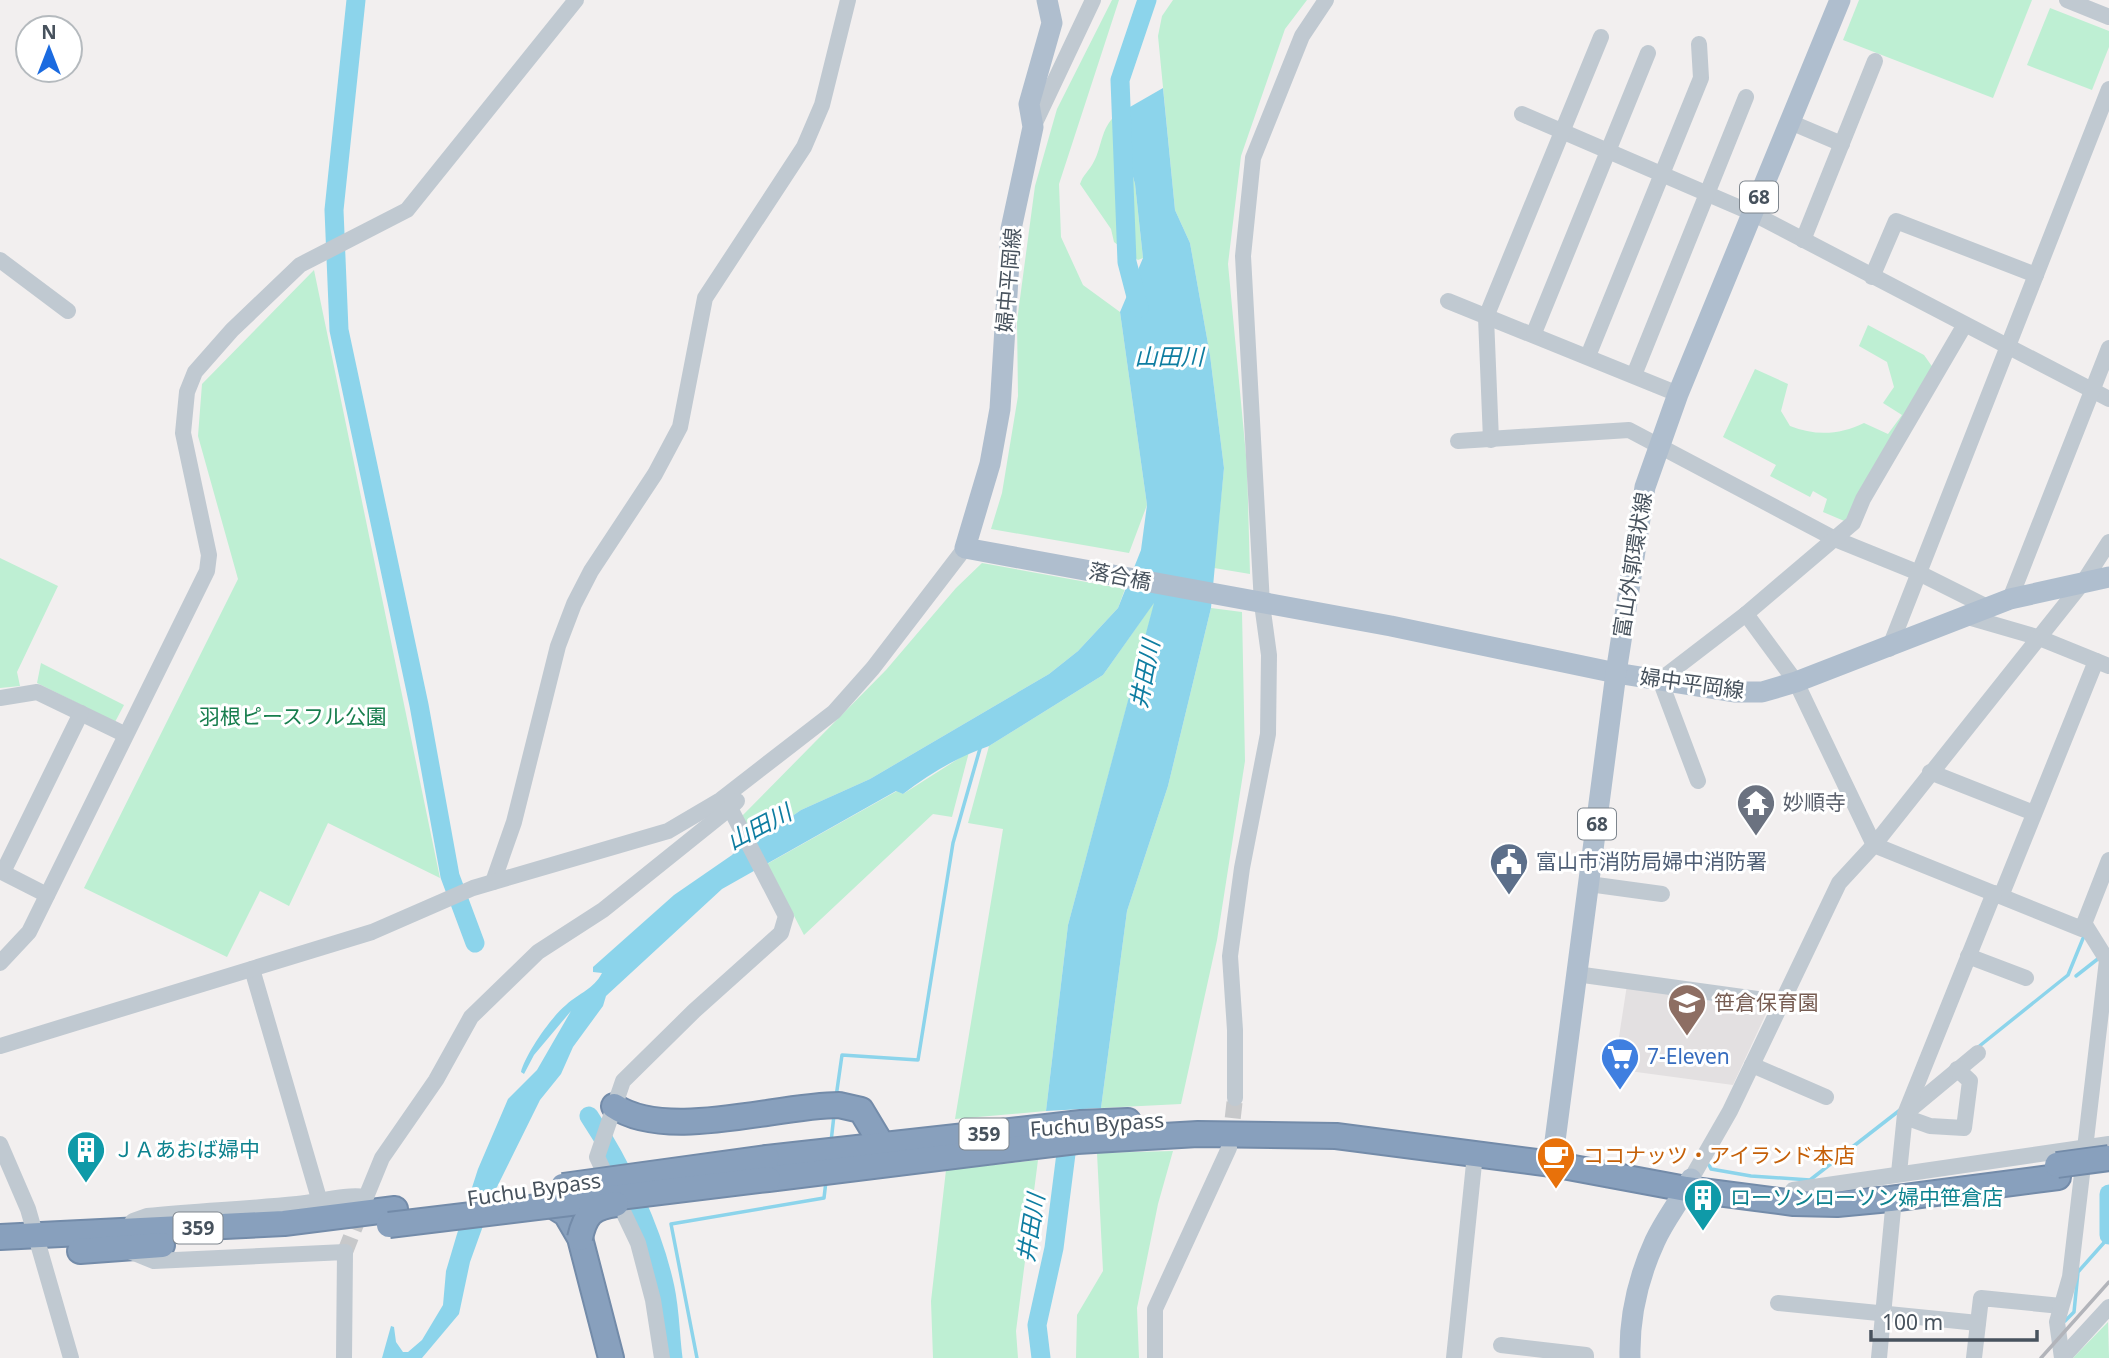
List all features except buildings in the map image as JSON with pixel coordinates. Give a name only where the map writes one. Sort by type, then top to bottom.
[{"type":"highway","points":[[767,1158],[844,1144],[853,1139],[861,1123],[854,1114],[839,1105]]},
{"type":"highway","points":[[612,1112],[690,1121],[839,1105],[861,1110],[882,1145]]},
{"type":"highway","name":"Fuchu Bypass","points":[[392,1217],[767,1158],[1081,1123],[1336,1136],[1475,1154],[1553,1158]]},
{"type":"highway","name":"Fuchu Bypass","points":[[0,1252],[38,1245],[126,1240],[284,1223],[550,1204],[1199,1127],[1337,1123],[1553,1158],[1689,1184],[1794,1196],[2057,1171],[2109,1171]]},
{"type":"highway","name":"Fuchu Bypass","points":[[2057,1171],[2109,1158]]},
{"type":"highway","points":[[580,1238],[587,1215],[596,1208],[656,1198],[688,1189]]},
{"type":"highway","points":[[550,1204],[566,1214],[580,1238],[611,1358]]},
{"type":"highway","name":"Fuchu Bypass","points":[[0,1237],[38,1245]]},
{"type":"main road","name":"婦中平岡線","points":[[971,549],[1000,409],[1011,229],[1033,127],[1029,104],[1052,23],[1047,0]]},
{"type":"main road","name":"富山外郭環状線","points":[[1553,1158],[1640,507],[1678,394],[1840,0]]},
{"type":"main road","name":"落合橋","points":[[971,549],[1262,604]]},
{"type":"main road","name":"婦中平岡線","points":[[1262,604],[1391,626],[1616,673],[1734,692],[1762,692],[1889,649],[2010,599],[2084,580],[2109,577]]},
{"type":"main road","points":[[1630,1358],[1629,1330],[1636,1291],[1656,1240],[1689,1184]]},
{"type":"street","points":[[0,963],[29,932],[124,734],[207,571],[209,555],[183,433],[187,392],[195,372],[232,330],[300,265],[407,210],[576,0]]},
{"type":"street","points":[[493,882],[514,821],[558,646],[574,604],[590,570],[655,474],[680,427],[705,298],[804,147],[822,105],[848,0]]},
{"type":"street","points":[[1033,127],[1093,0]]},
{"type":"street","points":[[1235,1098],[1235,1030],[1230,956],[1242,868],[1268,734],[1269,655],[1262,604],[1243,256],[1253,158],[1302,36],[1326,0]]},
{"type":"street","points":[[2067,0],[2109,17]]},
{"type":"street","points":[[1491,440],[1486,317],[1601,37]]},
{"type":"street","points":[[1588,356],[1701,78],[1699,44]]},
{"type":"street","points":[[1534,334],[1647,53]]},
{"type":"street","points":[[1803,240],[1875,61]]},
{"type":"street","points":[[1889,649],[2109,89]]},
{"type":"street","points":[[1634,376],[1746,97]]},
{"type":"street","points":[[1522,114],[1752,213],[1964,326],[2109,399]]},
{"type":"street","points":[[1790,122],[1842,144]]},
{"type":"street","points":[[1872,277],[1896,221],[2035,275]]},
{"type":"street","points":[[0,260],[68,311]]},
{"type":"street","points":[[1448,301],[1678,394]]},
{"type":"street","points":[[1698,781],[1660,680],[1746,614],[1853,523],[1863,499],[1964,326]]},
{"type":"street","points":[[2010,599],[2109,348]]},
{"type":"street","points":[[1458,441],[1629,430],[1658,448],[1835,539],[1919,573],[1989,608]]},
{"type":"street","points":[[1689,1184],[1730,1111],[1839,883],[1874,845],[2084,580],[2109,542]]},
{"type":"street","points":[[0,1046],[372,932],[473,888],[668,831],[719,801],[834,712],[971,549]]},
{"type":"street","points":[[1746,614],[1796,682],[1874,845],[2081,929],[2108,866]]},
{"type":"street","points":[[1899,1173],[1905,1115],[1968,956],[2102,663],[2037,637],[1968,617]]},
{"type":"street","points":[[0,698],[37,692],[124,734]]},
{"type":"street","points":[[47,895],[1,872],[81,713]]},
{"type":"street","points":[[344,1358],[345,1252],[154,1261],[126,1240],[133,1221],[146,1216],[320,1202],[355,1195],[366,1197],[382,1158],[436,1080],[471,1017],[538,952],[603,910],[731,810],[791,758],[797,743]]},
{"type":"street","points":[[1930,772],[2035,813]]},
{"type":"street","points":[[662,1358],[653,1300],[638,1243],[597,1157],[623,1081],[639,1063],[781,933],[786,916],[731,810]]},
{"type":"street","points":[[1589,884],[1662,894]]},
{"type":"street","points":[[2062,1357],[2057,1322],[2070,1277],[2107,960],[2084,923]]},
{"type":"street","points":[[1968,956],[2026,978]]},
{"type":"street","points":[[252,969],[320,1202]]},
{"type":"street","points":[[1576,974],[1780,1002]]},
{"type":"street","points":[[1905,1115],[1978,1053]]},
{"type":"street","points":[[1752,1065],[1826,1097]]},
{"type":"street","points":[[1905,1115],[1930,1126],[1964,1128],[1970,1081],[1957,1069]]},
{"type":"street","points":[[0,1144],[18,1183],[71,1358]]},
{"type":"street","points":[[1794,1196],[1899,1173],[2109,1144]]},
{"type":"street","points":[[1155,1358],[1155,1309],[1229,1148]]},
{"type":"street","points":[[1454,1358],[1475,1154]]},
{"type":"street","points":[[1794,1196],[1835,1214],[2081,1186]]},
{"type":"street","points":[[1879,1358],[1894,1209]]},
{"type":"street","points":[[1974,1358],[1982,1298],[2061,1306]]},
{"type":"street","points":[[1778,1303],[1978,1323]]},
{"type":"street","points":[[2062,1357],[2109,1307]]},
{"type":"street","points":[[1502,1345],[1586,1354],[1586,1358]]},
{"type":"shaded area","name":"笹倉保育園","points":[[1627,985],[1770,1005],[1733,1085],[1614,1069]]},
{"type":"green space","points":[[1112,0],[1119,0],[1059,184],[1061,237],[1083,285],[1120,312],[1147,505],[1129,553],[991,529],[1002,493],[1018,396],[1017,321],[1035,186],[1057,109]]},
{"type":"green space","points":[[1173,0],[1307,0],[1285,29],[1241,156],[1228,264],[1247,466],[1250,574],[1214,568],[1224,468],[1210,355],[1190,243],[1175,210],[1158,36],[1162,16]]},
{"type":"green space","points":[[1859,0],[2032,0],[1993,98],[1843,40]]},
{"type":"green space","points":[[2050,8],[2109,31],[2109,47],[2092,90],[2027,65]]},
{"type":"green space","points":[[1116,115],[1135,184],[1143,258],[1138,260],[1114,242],[1111,229],[1080,184],[1095,159],[1107,126]]},
{"type":"green space","name":"羽根ピースフル公園","points":[[314,270],[440,878],[328,823],[289,906],[260,891],[227,957],[84,888],[238,579],[198,436],[202,384]]},
{"type":"green space","points":[[1868,325],[1924,355],[1936,372],[1849,523],[1823,512],[1827,499],[1813,491],[1810,497],[1770,476],[1776,465],[1723,437],[1755,369],[1788,384],[1781,411],[1790,426],[1827,433],[1864,423],[1888,434],[1902,415],[1883,403],[1894,387],[1887,362],[1859,346]]},
{"type":"green space","points":[[0,558],[58,586],[17,672],[20,686],[0,688]]},
{"type":"green space","points":[[982,563],[1125,589],[1118,608],[1078,651],[1049,674],[870,779],[801,810],[778,826],[753,833],[742,816],[886,670],[956,588]]},
{"type":"green space","points":[[1155,601],[1068,925],[1046,1111],[955,1119],[1003,829],[968,823],[989,746],[1103,675]]},
{"type":"green space","points":[[1211,608],[1242,612],[1245,761],[1217,940],[1181,1104],[1101,1108],[1127,911],[1168,786]]},
{"type":"green space","points":[[41,663],[124,705],[115,722],[37,683]]},
{"type":"green space","points":[[969,752],[952,817],[933,814],[804,935],[767,864],[897,791],[903,794]]},
{"type":"green space","points":[[1173,1151],[1158,1204],[1137,1308],[1139,1358],[1076,1358],[1077,1315],[1103,1271],[1097,1153]]},
{"type":"green space","points":[[1038,1160],[1016,1331],[1018,1358],[933,1358],[931,1301],[946,1170]]},
{"type":"green space","points":[[2108,1322],[2109,1358],[2073,1358]]},
{"type":"water","name":"山田川","points":[[1163,88],[1175,210],[1190,243],[1210,355],[1224,468],[1211,608],[1168,786],[1127,911],[1101,1108],[1046,1111],[1068,925],[1154,603],[1103,675],[989,746],[944,767],[903,794],[896,791],[722,889],[606,996],[603,1006],[573,1047],[561,1074],[540,1100],[497,1187],[470,1262],[459,1314],[422,1358],[382,1358],[391,1326],[394,1327],[396,1342],[403,1352],[408,1352],[422,1340],[443,1305],[446,1271],[457,1234],[478,1169],[508,1099],[537,1070],[571,1011],[534,1055],[524,1074],[521,1072],[523,1065],[546,1027],[566,1005],[599,978],[602,973],[593,972],[593,967],[674,895],[732,855],[753,833],[778,826],[801,810],[870,779],[1049,674],[1078,651],[1118,608],[1141,550],[1147,505],[1120,312],[1143,258],[1135,184],[1116,115]]},
{"type":"waterway","points":[[356,0],[334,210],[339,330],[419,705],[450,876],[475,943]]},
{"type":"waterway","name":"井田川","points":[[1139,308],[1127,262],[1120,80],[1147,0]]},
{"type":"waterway","points":[[836,1097],[842,1055],[918,1060],[953,843],[981,745]]},
{"type":"waterway","points":[[1977,1048],[2068,975],[2084,936]]},
{"type":"waterway","points":[[2076,976],[2099,958]]},
{"type":"waterway","points":[[1709,1165],[1711,1169],[1751,1176],[1810,1180],[1900,1110]]},
{"type":"waterway","points":[[831,1142],[834,1115]]},
{"type":"waterway","name":"山田川","points":[[589,1116],[624,1176],[653,1244],[667,1297],[673,1358]]},
{"type":"waterway","name":"井田川","points":[[1041,1358],[1037,1325],[1054,1248],[1069,1130]]},
{"type":"waterway","points":[[697,1358],[671,1224],[824,1198],[826,1181]]},
{"type":"waterway","points":[[2109,1194],[2109,1235]]},
{"type":"waterway","points":[[2065,1321],[2074,1312],[2078,1272],[2109,1237]]},
{"type":"tunnel","points":[[1230,1142],[1235,1098]]},
{"type":"tunnel","points":[[345,1252],[362,1209]]},
{"type":"railway","points":[[2041,1358],[2109,1282]]},
{"type":"place","name":"妙順寺","points":[[1756,837]]},
{"type":"place","name":"富山市消防局婦中消防署","points":[[1509,896]]},
{"type":"place","name":"笹倉保育園","points":[[1687,1037]]},
{"type":"place","name":"7-Eleven","points":[[1620,1091]]},
{"type":"place","name":"ＪＡあおば婦中","points":[[86,1184]]},
{"type":"place","name":"ココナッツ・アイランド本店","points":[[1556,1190]]},
{"type":"place","name":"ローソンローソン婦中笹倉店","points":[[1703,1232]]}]
